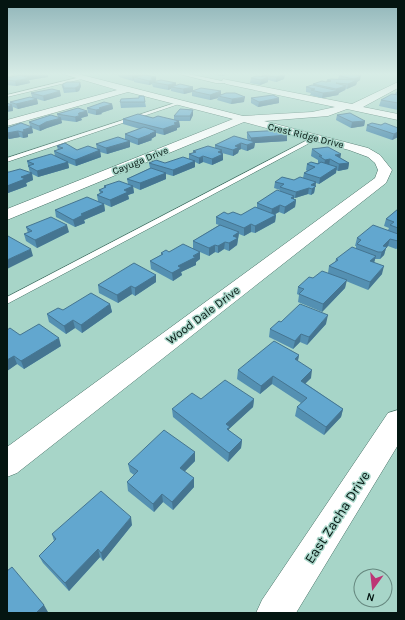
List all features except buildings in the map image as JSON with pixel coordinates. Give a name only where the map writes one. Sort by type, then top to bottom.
[{"type":"street","points":[[7,123],[80,103]]},
{"type":"street","points":[[180,103],[242,119]]},
{"type":"street","points":[[329,103],[398,117]]},
{"type":"street","name":"Cayuga Drive","points":[[7,214],[242,119],[276,122],[328,113],[358,103]]},
{"type":"street","name":"Crest Ridge Drive","points":[[276,122],[317,138],[353,147],[373,154],[380,160]]},
{"type":"street","name":"Wood Dale Drive","points":[[7,464],[381,180],[385,170],[380,160]]},
{"type":"street","name":"East Zacha Drive","points":[[275,613],[398,421]]},
{"type":"lane","points":[[7,160],[180,103]]},
{"type":"lane","points":[[7,301],[317,138]]}]
